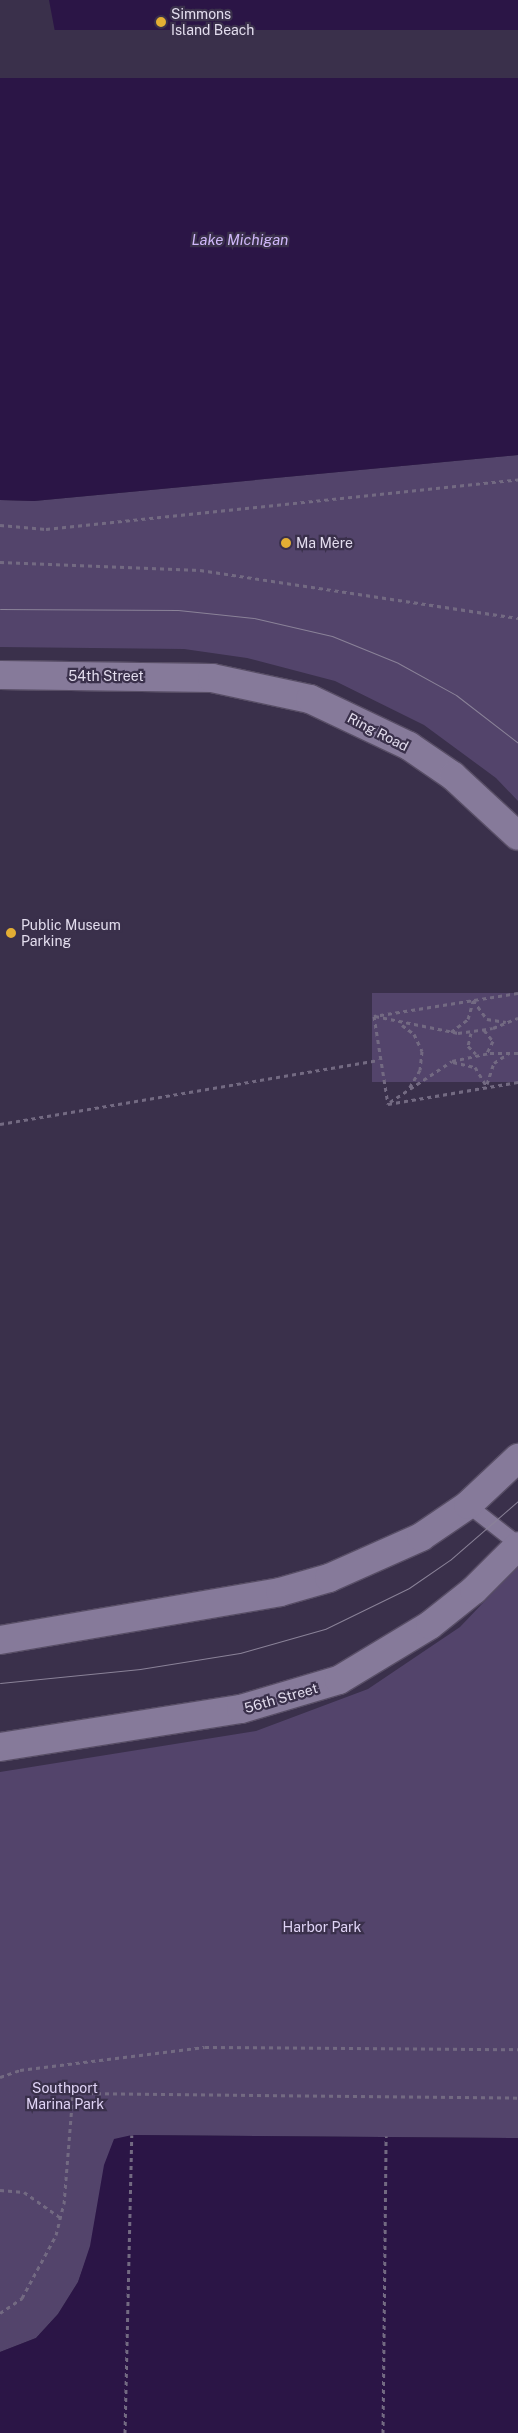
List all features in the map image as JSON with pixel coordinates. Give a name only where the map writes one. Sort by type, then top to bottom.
[{"type":"street","name":"54th Street","points":[[0,675],[212,678]]},
{"type":"street","name":"Ring Road","points":[[212,678],[310,699],[392,738],[453,776],[518,836]]},
{"type":"street","points":[[0,1640],[280,1592],[329,1578],[421,1537],[468,1505],[518,1458]]},
{"type":"street","name":"56th Street","points":[[0,1747],[241,1709],[339,1680],[430,1625],[474,1590],[518,1545]]},
{"type":"lane","points":[[468,1505],[518,1545]]},
{"type":"path","points":[[0,525],[46,528],[518,479]]},
{"type":"path","points":[[0,562],[200,570],[518,618]]},
{"type":"path","points":[[374,1016],[518,993]]},
{"type":"path","points":[[473,1000],[487,1019],[510,1022]]},
{"type":"path","points":[[450,1033],[468,1019],[473,1000]]},
{"type":"path","points":[[374,1016],[450,1033],[484,1030],[518,1018]]},
{"type":"path","points":[[374,1016],[379,1060],[388,1104]]},
{"type":"path","points":[[397,1022],[414,1034],[422,1051],[420,1070],[408,1090]]},
{"type":"path","points":[[484,1030],[493,1041],[487,1054]]},
{"type":"path","points":[[472,1032],[468,1046],[478,1055]]},
{"type":"path","points":[[487,1087],[494,1063],[513,1052]]},
{"type":"path","points":[[388,1104],[451,1062],[478,1055],[518,1052]]},
{"type":"path","points":[[0,1124],[379,1060]]},
{"type":"path","points":[[451,1062],[475,1067],[487,1087]]},
{"type":"path","points":[[388,1104],[518,1082]]},
{"type":"path","points":[[0,2077],[20,2070],[205,2047],[518,2049]]},
{"type":"path","points":[[0,2313],[22,2298],[41,2268],[61,2218],[73,2093],[518,2098]]},
{"type":"path","points":[[125,2433],[132,2135]]},
{"type":"path","points":[[383,2433],[386,2136]]},
{"type":"path","points":[[0,2190],[24,2192],[61,2218]]},
{"type":"green space","points":[[518,455],[518,801],[496,778],[424,725],[335,681],[247,658],[184,649],[0,647],[0,500],[34,501]]},
{"type":"green space","points":[[372,993],[518,993],[518,1082],[372,1082]]},
{"type":"green space","name":"Harbor Park","points":[[518,1566],[518,2138],[132,2135],[78,2282],[58,2314],[36,2338],[0,2352],[0,1772],[256,1731],[368,1689],[460,1627]]},
{"type":"water","name":"Lake Michigan","points":[[49,0],[518,0],[518,455],[34,501],[0,500],[0,69],[61,64]]},
{"type":"water","points":[[132,2135],[518,2138],[518,2433],[0,2433],[0,2352],[36,2338],[58,2314],[78,2282],[90,2246],[104,2165],[114,2139]]},
{"type":"pier","points":[[0,30],[518,30],[518,78],[0,78]]},
{"type":"tram line","points":[[0,609],[178,610],[254,618],[332,636],[398,663],[456,695],[518,743]]},
{"type":"tram line","points":[[0,1683],[140,1669],[240,1653],[325,1629],[409,1588],[451,1559],[518,1501]]},
{"type":"place","name":"Simmons Island Beach","points":[[161,22]]},
{"type":"place","name":"Ma Mère","points":[[286,543]]},
{"type":"place","name":"Public Museum Parking","points":[[11,933]]},
{"type":"park label","name":"Southport Marina Park","points":[[65,2096]]}]
